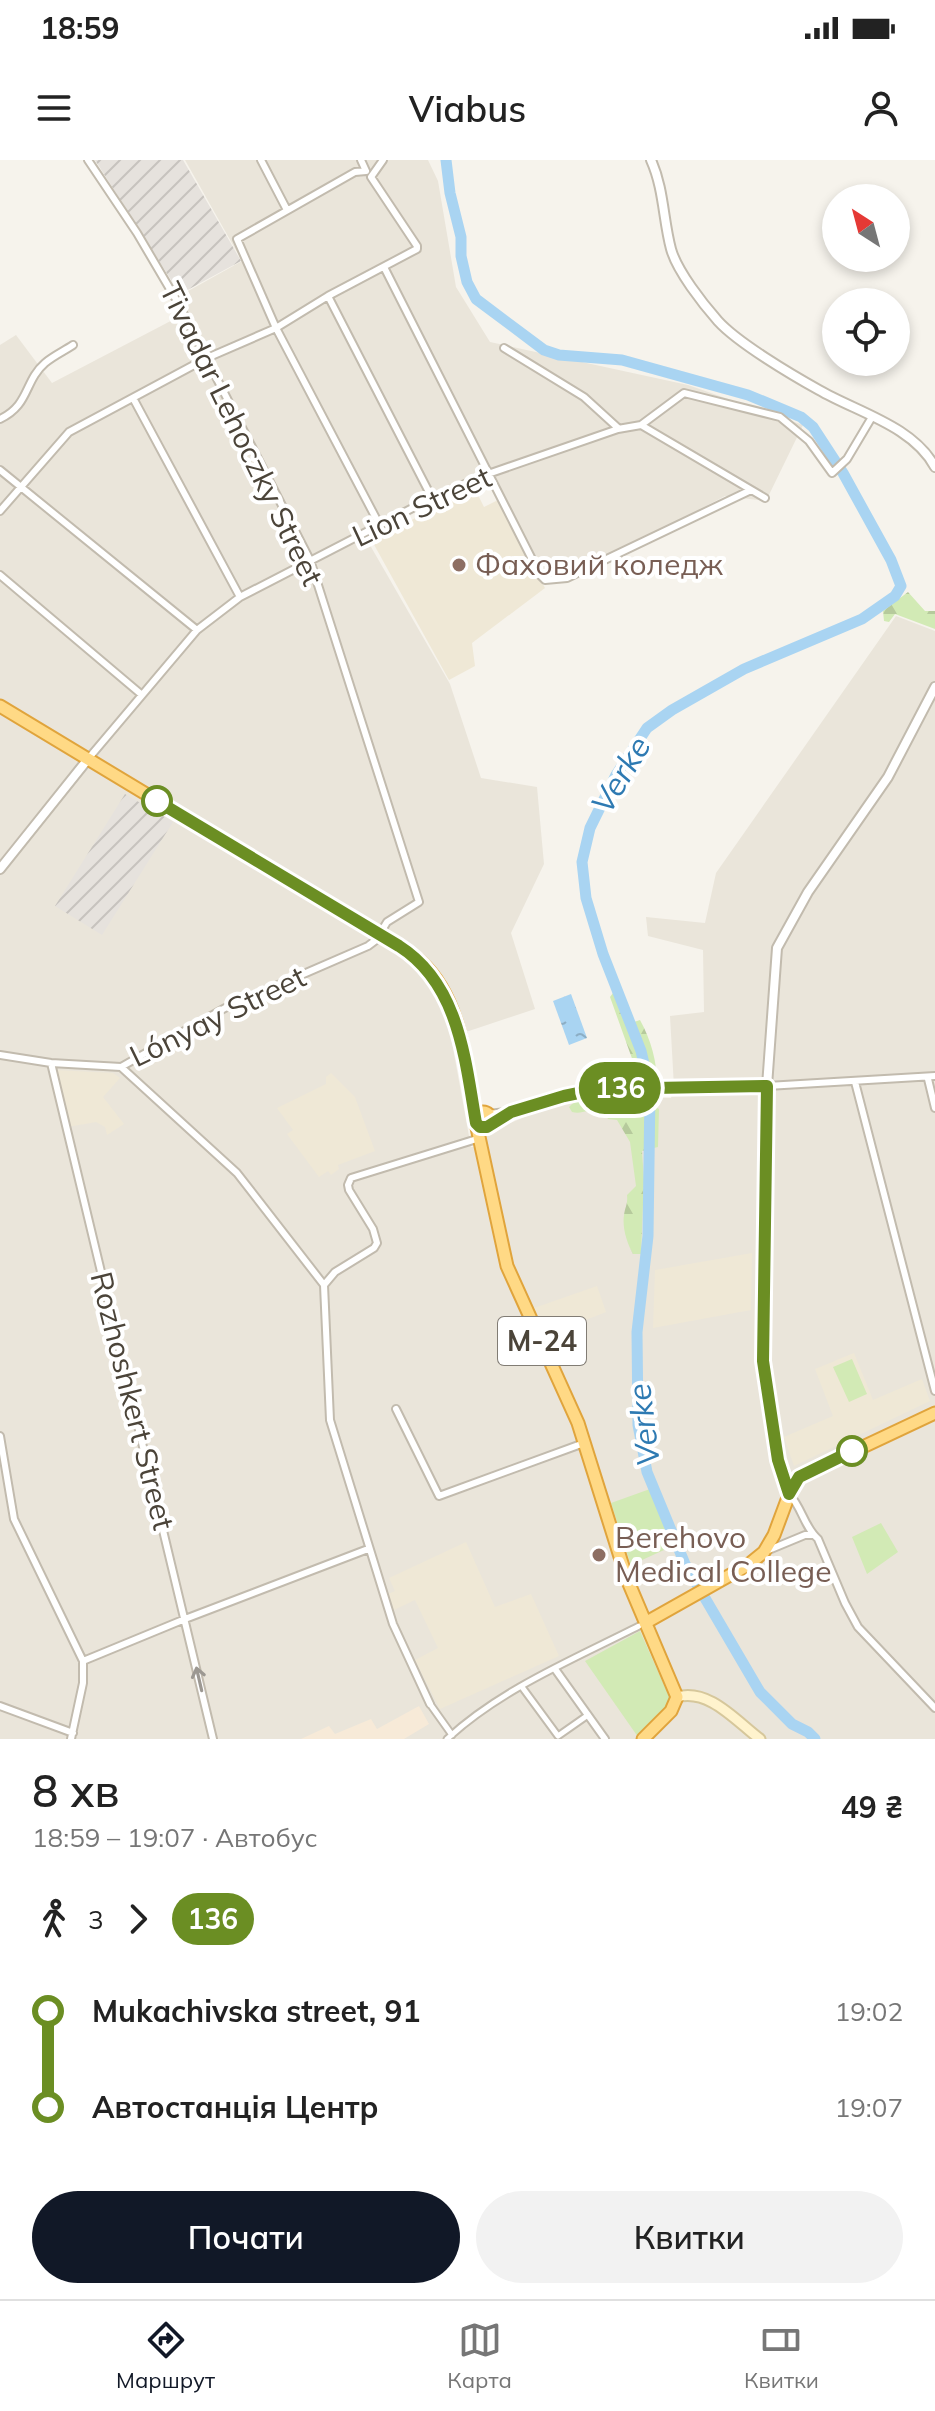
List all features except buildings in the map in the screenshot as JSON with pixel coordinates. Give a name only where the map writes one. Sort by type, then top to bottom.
[{"type":"highway","points":[[0,706],[423,964],[440,986],[454,1019],[472,1101],[483,1127]]},
{"type":"highway","name":"М-24","points":[[483,1127],[507,1266],[549,1356],[584,1443],[642,1624],[677,1697]]},
{"type":"highway","points":[[642,1624],[748,1565],[764,1552],[799,1477],[935,1413]]},
{"type":"highway","points":[[643,1739],[671,1711],[677,1697]]},
{"type":"main road","points":[[677,1697],[687,1694],[714,1703],[760,1739]]},
{"type":"street","name":"Tivadar Lehoczky Street","points":[[88,160],[137,233],[207,358],[310,560],[419,902],[387,922],[380,935]]},
{"type":"street","points":[[261,160],[287,210]]},
{"type":"street","points":[[0,511],[69,432],[207,358],[276,328],[328,296],[417,249],[361,160]]},
{"type":"street","points":[[369,174],[383,160]]},
{"type":"street","points":[[651,160],[659,178],[672,252],[698,296],[720,323],[819,390],[902,432],[930,457],[935,467]]},
{"type":"street","points":[[369,174],[355,172],[237,239],[276,328],[379,524]]},
{"type":"street","points":[[384,267],[540,575],[550,582],[567,578],[751,490]]},
{"type":"street","points":[[328,296],[432,498]]},
{"type":"street","points":[[0,419],[20,406],[43,364],[73,345]]},
{"type":"street","points":[[504,348],[584,397],[618,429]]},
{"type":"street","name":"Lion Street","points":[[88,759],[197,630],[240,597],[432,498],[488,474],[618,429],[641,425],[684,393],[780,417],[809,441],[832,473],[847,459],[872,417]]},
{"type":"street","points":[[133,398],[240,597]]},
{"type":"street","points":[[641,425],[765,498]]},
{"type":"street","points":[[0,470],[197,630]]},
{"type":"street","points":[[0,575],[142,695]]},
{"type":"street","points":[[935,687],[888,777],[808,892],[777,948],[767,1086],[763,1361],[778,1460],[789,1494],[818,1539],[858,1627],[935,1708]]},
{"type":"street","points":[[0,869],[88,759]]},
{"type":"street","name":"Lónyay Street","points":[[0,1055],[51,1063],[121,1067],[225,1008],[368,946],[380,935]]},
{"type":"street","name":"Rozhoshkert Street","points":[[51,1063],[213,1739]]},
{"type":"street","points":[[121,1067],[237,1173],[324,1285],[330,1420],[393,1624],[449,1737],[471,1718],[522,1687],[642,1624]]},
{"type":"street","points":[[324,1285],[335,1272],[374,1248],[377,1243],[373,1229],[349,1190],[351,1178],[483,1127],[511,1112],[564,1096],[598,1089],[767,1086],[931,1078],[935,1108]]},
{"type":"street","points":[[855,1082],[935,1391]]},
{"type":"street","points":[[396,1409],[439,1496],[584,1443]]},
{"type":"street","points":[[0,1436],[14,1519],[83,1661],[83,1683],[72,1736],[0,1706]]},
{"type":"street","points":[[0,1488],[9,1488]]},
{"type":"street","points":[[764,1552],[805,1535],[813,1535]]},
{"type":"street","points":[[83,1661],[368,1549]]},
{"type":"street","points":[[555,1669],[605,1739]]},
{"type":"street","points":[[522,1687],[558,1736],[588,1715]]},
{"type":"shaded area","points":[[95,160],[183,160],[241,261],[180,294]]},
{"type":"shaded area","points":[[185,160],[428,160],[438,181],[456,287],[490,342],[688,385],[803,425],[766,501],[725,496],[574,575],[540,575],[488,475],[363,533],[450,684],[481,778],[537,787],[544,864],[511,933],[535,1009],[451,1037],[471,1147],[476,1147],[501,1127],[555,1104],[581,1098],[671,1098],[674,1087],[670,1016],[704,1012],[703,950],[648,936],[646,917],[705,923],[716,873],[896,616],[935,631],[935,1739],[0,1739],[0,345],[16,335],[52,383],[184,314],[181,295],[242,261]]},
{"type":"shaded area","name":"Фаховий коледж","points":[[474,487],[484,507],[498,500],[545,588],[472,643],[475,666],[449,680],[372,541]]},
{"type":"shaded area","points":[[125,794],[173,822],[102,935],[55,906]]},
{"type":"shaded area","points":[[55,1070],[113,1073],[120,1078],[103,1097],[124,1124],[107,1135],[105,1127],[96,1122],[68,1127]]},
{"type":"shaded area","points":[[331,1073],[355,1097],[375,1151],[338,1165],[339,1169],[331,1175],[328,1171],[319,1177],[287,1134],[293,1130],[277,1108],[326,1084],[326,1077]]},
{"type":"shaded area","points":[[752,1253],[751,1310],[653,1328],[655,1270]]},
{"type":"shaded area","points":[[597,1286],[606,1312],[548,1335],[534,1308]]},
{"type":"shaded area","points":[[854,1353],[873,1400],[922,1379],[930,1401],[794,1466],[784,1437],[833,1416],[815,1369]]},
{"type":"shaded area","points":[[466,1542],[495,1607],[531,1594],[559,1656],[440,1709],[415,1660],[438,1648],[415,1600],[394,1610],[388,1594],[395,1591],[389,1578]]},
{"type":"shaded area","points":[[419,1706],[429,1724],[404,1739],[301,1739],[329,1726],[335,1734],[371,1719],[377,1729]]},
{"type":"green space","points":[[908,592],[925,611],[935,611],[935,629],[895,614],[889,622],[884,621],[883,611]]},
{"type":"green space","points":[[613,993],[628,1024],[640,1020],[644,1028],[655,1059],[657,1084],[646,1084],[639,1078],[610,997]]},
{"type":"green space","points":[[597,1096],[622,1108],[634,1106],[636,1097],[645,1096],[649,1104],[659,1109],[658,1147],[642,1151],[641,1254],[633,1254],[624,1225],[627,1195],[636,1186],[630,1142],[617,1120],[608,1119],[602,1110],[576,1113],[569,1107],[579,1097]]},
{"type":"green space","points":[[852,1359],[867,1394],[849,1402],[833,1367]]},
{"type":"green space","points":[[650,1489],[675,1545],[631,1565],[611,1503]]},
{"type":"green space","points":[[881,1523],[898,1552],[867,1574],[852,1537]]},
{"type":"green space","points":[[640,1631],[671,1701],[667,1711],[638,1737],[585,1661]]},
{"type":"water","points":[[571,994],[587,1038],[569,1045],[553,1001]]},
{"type":"waterway","name":"Verke","points":[[446,160],[461,237],[461,256],[467,282],[476,299],[544,350],[559,355],[622,360],[748,395],[801,417],[813,427],[843,473],[891,560],[901,586],[895,596],[862,619],[744,669],[647,728],[616,775],[590,828],[582,862],[586,898],[603,954],[641,1051],[650,1089],[648,1236],[637,1332],[638,1425],[647,1472],[685,1564],[760,1692],[792,1724],[815,1739]]},
{"type":"bus line","name":"136","points":[[157,801],[399,946],[423,964],[440,986],[454,1019],[476,1123],[480,1127],[487,1127],[511,1112],[598,1089],[767,1086],[763,1361],[778,1460],[789,1494],[799,1477],[852,1451]]},
{"type":"place","name":"Фаховий коледж","points":[[459,565]]},
{"type":"place","name":"Berehovo Medical College","points":[[599,1555]]}]
